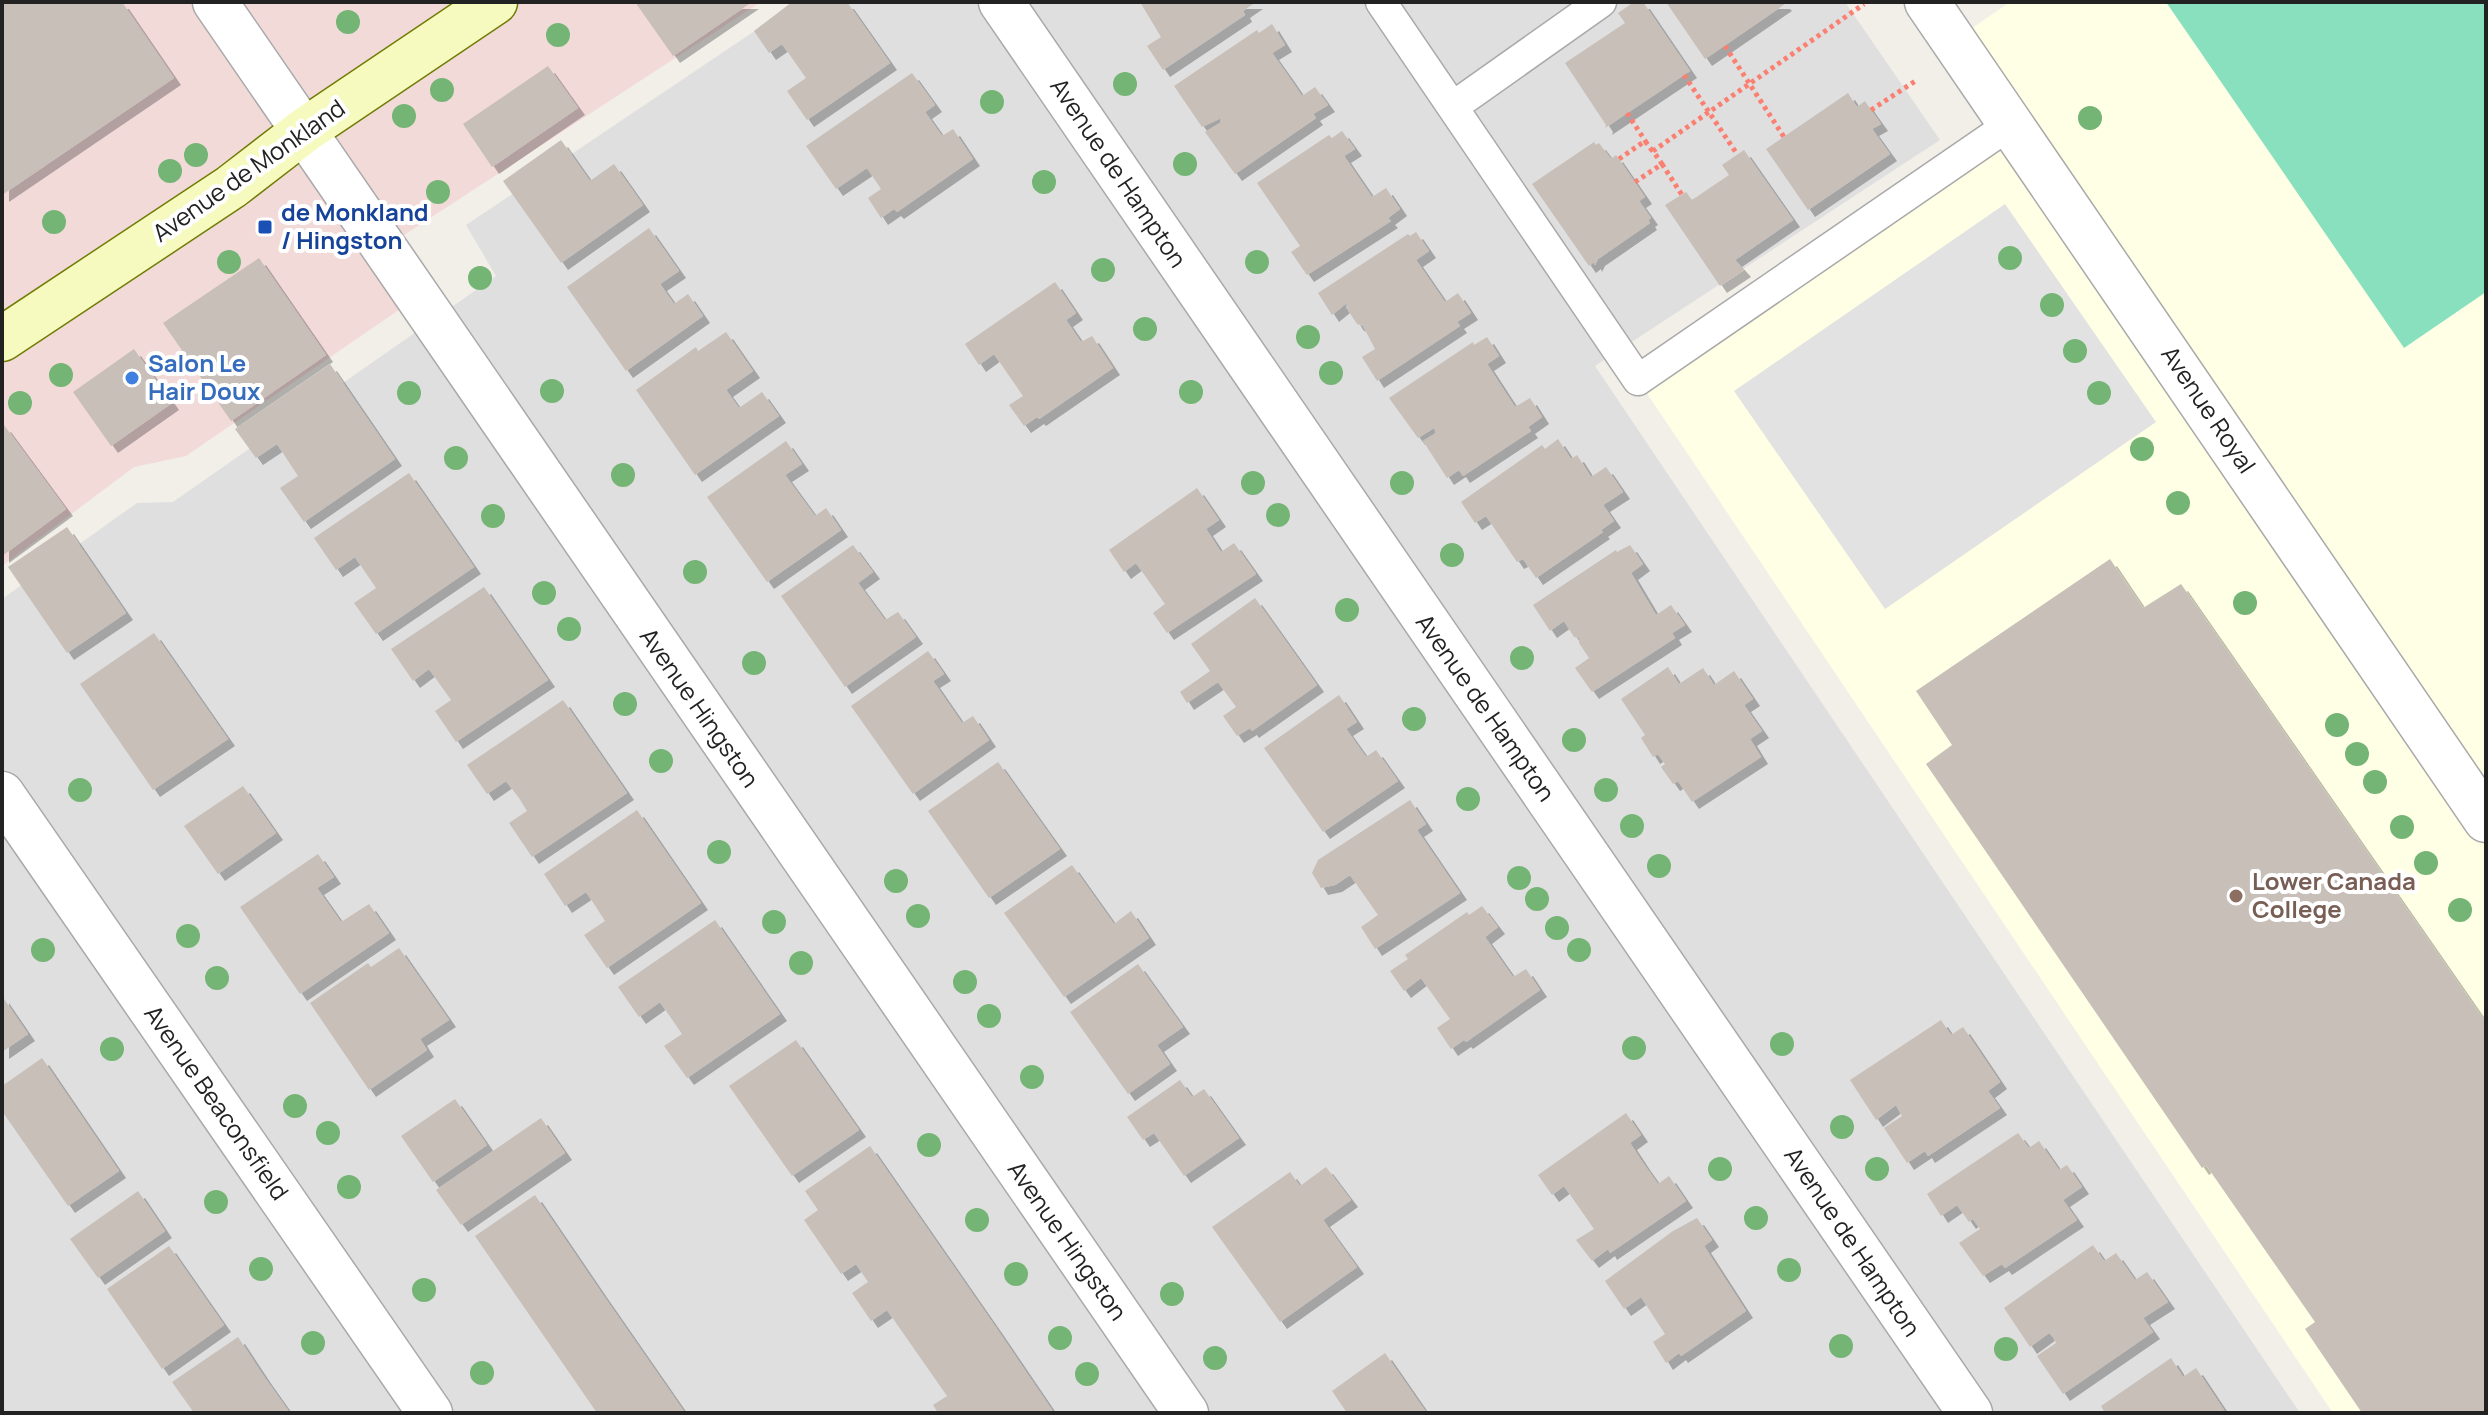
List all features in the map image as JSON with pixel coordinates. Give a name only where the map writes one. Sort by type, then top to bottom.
[{"type":"street","name":"Avenue Hingston","points":[[215,2],[1186,1413]]},
{"type":"street","name":"Avenue de Monkland","points":[[2,339],[231,187],[305,130],[495,2]]},
{"type":"street","name":"Avenue de Hampton","points":[[1001,2],[1970,1413]]},
{"type":"street","name":"Avenue Royal","points":[[1927,2],[2486,820]]},
{"type":"street","name":"Avenue Beaconsfield","points":[[2,794],[430,1413]]},
{"type":"lane","points":[[1381,2],[1638,380],[2012,123]]},
{"type":"lane","points":[[1454,106],[1601,2]]},
{"type":"path","points":[[1653,151],[1864,4]]},
{"type":"path","points":[[1725,46],[1784,137]]},
{"type":"path","points":[[1684,75],[1737,154]]},
{"type":"path","points":[[1871,110],[1917,80]]},
{"type":"path","points":[[1627,113],[1682,195]]},
{"type":"path","points":[[1619,159],[1645,141]]},
{"type":"path","points":[[1635,182],[1662,164]]},
{"type":"shaded area","points":[[2,2],[761,2],[398,239],[431,288],[186,456],[134,467],[2,566]]},
{"type":"shaded area","points":[[798,2],[1845,2],[1940,140],[1595,366],[2300,1413],[2,1413],[2,599],[137,503],[173,502],[496,276],[466,225]]},
{"type":"shaded area","name":"Lower Canada College","points":[[2010,2],[2486,2],[2486,1413],[2333,1413],[1638,380],[2011,123],[1955,40]]},
{"type":"shaded area","points":[[2005,204],[2156,422],[1885,609],[1734,391]]},
{"type":"green space","points":[[2166,2],[2486,2],[2486,292],[2404,348]]},
{"type":"building","points":[[2,2],[122,2],[174,78],[2,195]]},
{"type":"building","points":[[635,2],[752,2],[673,56]]},
{"type":"building","points":[[792,2],[847,2],[890,63],[807,120],[787,91],[806,78],[782,44],[769,53],[754,31]]},
{"type":"building","points":[[1140,2],[1256,2],[1243,11],[1245,15],[1163,70],[1147,46],[1161,37]]},
{"type":"building","points":[[1634,2],[1643,2],[1690,71],[1605,128],[1606,125],[1565,63],[1625,23],[1618,13]]},
{"type":"building","points":[[1666,2],[1783,2],[1785,4],[1705,59]]},
{"type":"building","points":[[1272,24],[1285,45],[1272,53],[1302,96],[1315,87],[1328,105],[1313,114],[1316,118],[1235,174],[1205,132],[1220,123],[1221,118],[1202,127],[1174,86],[1257,30],[1259,33]]},
{"type":"building","points":[[548,66],[578,108],[492,167],[463,124]]},
{"type":"building","points":[[912,73],[935,105],[925,112],[942,136],[953,129],[973,159],[897,212],[894,209],[881,218],[868,198],[881,189],[867,168],[836,189],[806,146]]},
{"type":"building","points":[[1848,93],[1857,107],[1865,101],[1881,124],[1872,129],[1890,154],[1808,210],[1766,149]]},
{"type":"building","points":[[1342,131],[1355,149],[1344,156],[1372,197],[1386,188],[1400,209],[1388,218],[1391,221],[1307,275],[1291,252],[1300,246],[1257,183],[1329,135],[1332,138]]},
{"type":"building","points":[[561,140],[590,181],[614,164],[643,205],[561,263],[503,181]]},
{"type":"building","points":[[1594,142],[1596,145],[1599,143],[1611,159],[1616,155],[1645,197],[1639,201],[1651,218],[1648,220],[1650,223],[1598,259],[1595,265],[1594,262],[1589,266],[1532,184]]},
{"type":"building","points":[[1744,150],[1793,220],[1735,260],[1744,270],[1720,286],[1665,205],[1686,192],[1692,200],[1729,175],[1722,165]]},
{"type":"building","points":[[649,228],[679,271],[660,284],[674,304],[688,294],[703,316],[626,371],[567,287]]},
{"type":"building","points":[[1416,232],[1429,251],[1416,260],[1445,302],[1458,293],[1471,313],[1457,322],[1460,326],[1377,381],[1362,357],[1375,349],[1363,326],[1357,324],[1346,307],[1348,302],[1332,315],[1318,293],[1408,234],[1410,236]]},
{"type":"building","points":[[259,258],[326,355],[231,421],[163,323]]},
{"type":"building","points":[[1055,282],[1076,313],[1066,320],[1081,342],[1092,336],[1113,368],[1024,426],[1009,405],[1023,396],[994,354],[979,365],[965,344]]},
{"type":"building","points":[[726,332],[753,371],[726,390],[739,408],[762,392],[779,416],[695,475],[636,390],[696,347],[698,351]]},
{"type":"building","points":[[1487,337],[1499,356],[1487,364],[1515,407],[1530,398],[1542,417],[1528,427],[1531,431],[1463,476],[1459,470],[1447,478],[1423,441],[1436,433],[1434,428],[1418,438],[1389,398],[1473,342],[1474,345]]},
{"type":"building","points":[[134,349],[172,403],[111,446],[73,392]]},
{"type":"building","points":[[330,364],[395,459],[304,522],[280,488],[298,476],[277,444],[256,458],[235,429]]},
{"type":"building","points":[[4,425],[66,509],[2,556],[2,427]]},
{"type":"building","points":[[1558,439],[1571,459],[1577,455],[1591,477],[1606,467],[1623,492],[1603,505],[1614,521],[1601,530],[1603,532],[1536,578],[1523,559],[1517,562],[1486,516],[1475,523],[1461,502],[1542,445],[1545,449]]},
{"type":"building","points":[[786,441],[802,464],[785,475],[815,516],[826,508],[841,530],[767,582],[707,497]]},
{"type":"building","points":[[409,473],[474,567],[376,634],[354,603],[376,588],[355,557],[336,570],[314,538]]},
{"type":"building","points":[[1197,488],[1219,520],[1206,529],[1221,552],[1234,543],[1256,574],[1167,633],[1153,613],[1165,604],[1136,563],[1124,572],[1109,550]]},
{"type":"building","points":[[67,527],[126,613],[67,653],[8,567]]},
{"type":"building","points":[[853,545],[873,572],[858,583],[885,620],[898,612],[916,637],[845,687],[781,596]]},
{"type":"building","points":[[1630,545],[1643,564],[1631,573],[1656,615],[1671,605],[1685,625],[1672,633],[1675,638],[1592,692],[1575,668],[1589,658],[1579,638],[1574,637],[1564,621],[1550,631],[1533,605],[1616,550]]},
{"type":"building","points":[[2110,559],[2143,608],[2181,584],[2486,1023],[2486,1413],[2362,1413],[2305,1329],[2315,1322],[2206,1165],[2202,1168],[1926,764],[1952,745],[1916,691]]},
{"type":"building","points":[[484,587],[548,680],[456,742],[435,711],[451,700],[429,669],[413,681],[391,649]]},
{"type":"building","points":[[1255,598],[1317,685],[1252,731],[1250,728],[1237,736],[1223,716],[1236,707],[1218,682],[1187,703],[1180,692],[1210,671],[1191,644]]},
{"type":"building","points":[[154,633],[228,739],[153,790],[80,684]]},
{"type":"building","points":[[928,651],[944,674],[933,681],[962,723],[973,716],[989,740],[913,794],[851,706]]},
{"type":"building","points":[[1668,667],[1679,684],[1703,668],[1714,685],[1734,671],[1753,699],[1744,705],[1762,731],[1750,739],[1761,757],[1692,802],[1678,781],[1673,784],[1661,767],[1665,764],[1658,754],[1653,757],[1641,738],[1645,735],[1621,699]]},
{"type":"building","points":[[1339,695],[1357,722],[1346,729],[1366,757],[1376,750],[1398,781],[1323,832],[1264,748]]},
{"type":"building","points":[[563,700],[627,793],[532,857],[509,823],[527,811],[519,798],[506,781],[487,794],[467,765]]},
{"type":"building","points":[[998,762],[1060,849],[989,898],[928,811]]},
{"type":"building","points":[[243,786],[276,833],[218,874],[184,826]]},
{"type":"building","points":[[1410,800],[1426,824],[1417,830],[1460,893],[1375,949],[1361,927],[1378,915],[1350,875],[1335,885],[1321,888],[1312,873],[1318,860]]},
{"type":"building","points":[[637,810],[701,903],[607,968],[584,935],[605,921],[586,892],[565,906],[544,874]]},
{"type":"building","points":[[318,854],[334,877],[317,888],[341,922],[369,904],[389,933],[300,994],[240,907]]},
{"type":"building","points":[[1072,865],[1114,924],[1131,911],[1149,938],[1064,997],[1004,913]]},
{"type":"building","points":[[1482,906],[1498,927],[1485,937],[1513,977],[1526,969],[1540,990],[1466,1042],[1464,1040],[1451,1049],[1437,1028],[1450,1019],[1421,978],[1404,991],[1390,971],[1408,959],[1405,955],[1467,912],[1469,915]]},
{"type":"building","points":[[715,920],[780,1014],[687,1078],[664,1046],[682,1034],[660,1002],[639,1017],[618,987]]},
{"type":"building","points":[[399,948],[449,1020],[420,1039],[427,1050],[369,1090],[310,1003],[368,963],[371,967]]},
{"type":"building","points":[[1138,964],[1183,1027],[1157,1045],[1170,1064],[1128,1094],[1070,1012]]},
{"type":"building","points":[[2,996],[28,1034],[2,1052]]},
{"type":"building","points":[[1941,1020],[1951,1035],[1963,1027],[2000,1082],[1988,1091],[2000,1108],[1928,1156],[1925,1151],[1907,1163],[1884,1128],[1902,1116],[1896,1105],[1876,1120],[1850,1080]]},
{"type":"building","points":[[796,1040],[859,1130],[792,1176],[729,1086]]},
{"type":"building","points":[[42,1058],[119,1171],[68,1206],[2,1111],[2,1086]]},
{"type":"building","points":[[1180,1080],[1192,1097],[1204,1089],[1239,1138],[1184,1176],[1154,1133],[1143,1140],[1127,1117]]},
{"type":"building","points":[[455,1099],[487,1145],[433,1182],[401,1136]]},
{"type":"building","points":[[1626,1113],[1641,1135],[1630,1143],[1643,1163],[1658,1184],[1669,1176],[1686,1201],[1610,1253],[1608,1249],[1592,1261],[1576,1240],[1594,1229],[1564,1186],[1552,1195],[1538,1175]]},
{"type":"building","points":[[541,1118],[565,1153],[461,1225],[436,1190]]},
{"type":"building","points":[[2018,1133],[2029,1148],[2039,1141],[2059,1170],[2067,1165],[2082,1187],[2063,1200],[2077,1220],[2005,1268],[2002,1264],[1983,1276],[1959,1243],[1980,1229],[1973,1219],[1969,1222],[1957,1205],[1941,1216],[1927,1194]]},
{"type":"building","points":[[870,1146],[1054,1413],[938,1413],[933,1405],[947,1396],[887,1310],[871,1321],[852,1293],[868,1282],[856,1264],[841,1274],[804,1220],[818,1210],[805,1191]]},
{"type":"building","points":[[1326,1167],[1351,1200],[1323,1220],[1357,1267],[1280,1322],[1212,1227],[1290,1172],[1300,1186]]},
{"type":"building","points":[[138,1191],[165,1231],[98,1278],[70,1239]]},
{"type":"building","points":[[535,1195],[685,1413],[597,1413],[508,1284],[475,1236]]},
{"type":"building","points":[[1697,1218],[1712,1240],[1704,1246],[1746,1311],[1666,1363],[1653,1342],[1665,1334],[1641,1297],[1624,1309],[1605,1281],[1673,1231]]},
{"type":"building","points":[[2093,1245],[2104,1261],[2116,1253],[2135,1280],[2147,1272],[2168,1302],[2143,1318],[2153,1332],[2063,1394],[2037,1356],[2056,1343],[2053,1337],[2049,1333],[2030,1347],[2004,1308]]},
{"type":"building","points":[[169,1246],[224,1325],[162,1369],[107,1289]]},
{"type":"building","points":[[238,1337],[290,1413],[194,1413],[172,1382]]},
{"type":"building","points":[[1385,1353],[1427,1413],[1347,1413],[1332,1391]]},
{"type":"building","points":[[2171,1358],[2183,1377],[2196,1368],[2226,1413],[2105,1413],[2101,1406]]},
{"type":"place","name":"de Monkland / Hingston","points":[[265,227]]},
{"type":"place","name":"Salon Le Hair Doux","points":[[132,378]]},
{"type":"place","name":"Lower Canada College","points":[[2236,896]]}]
